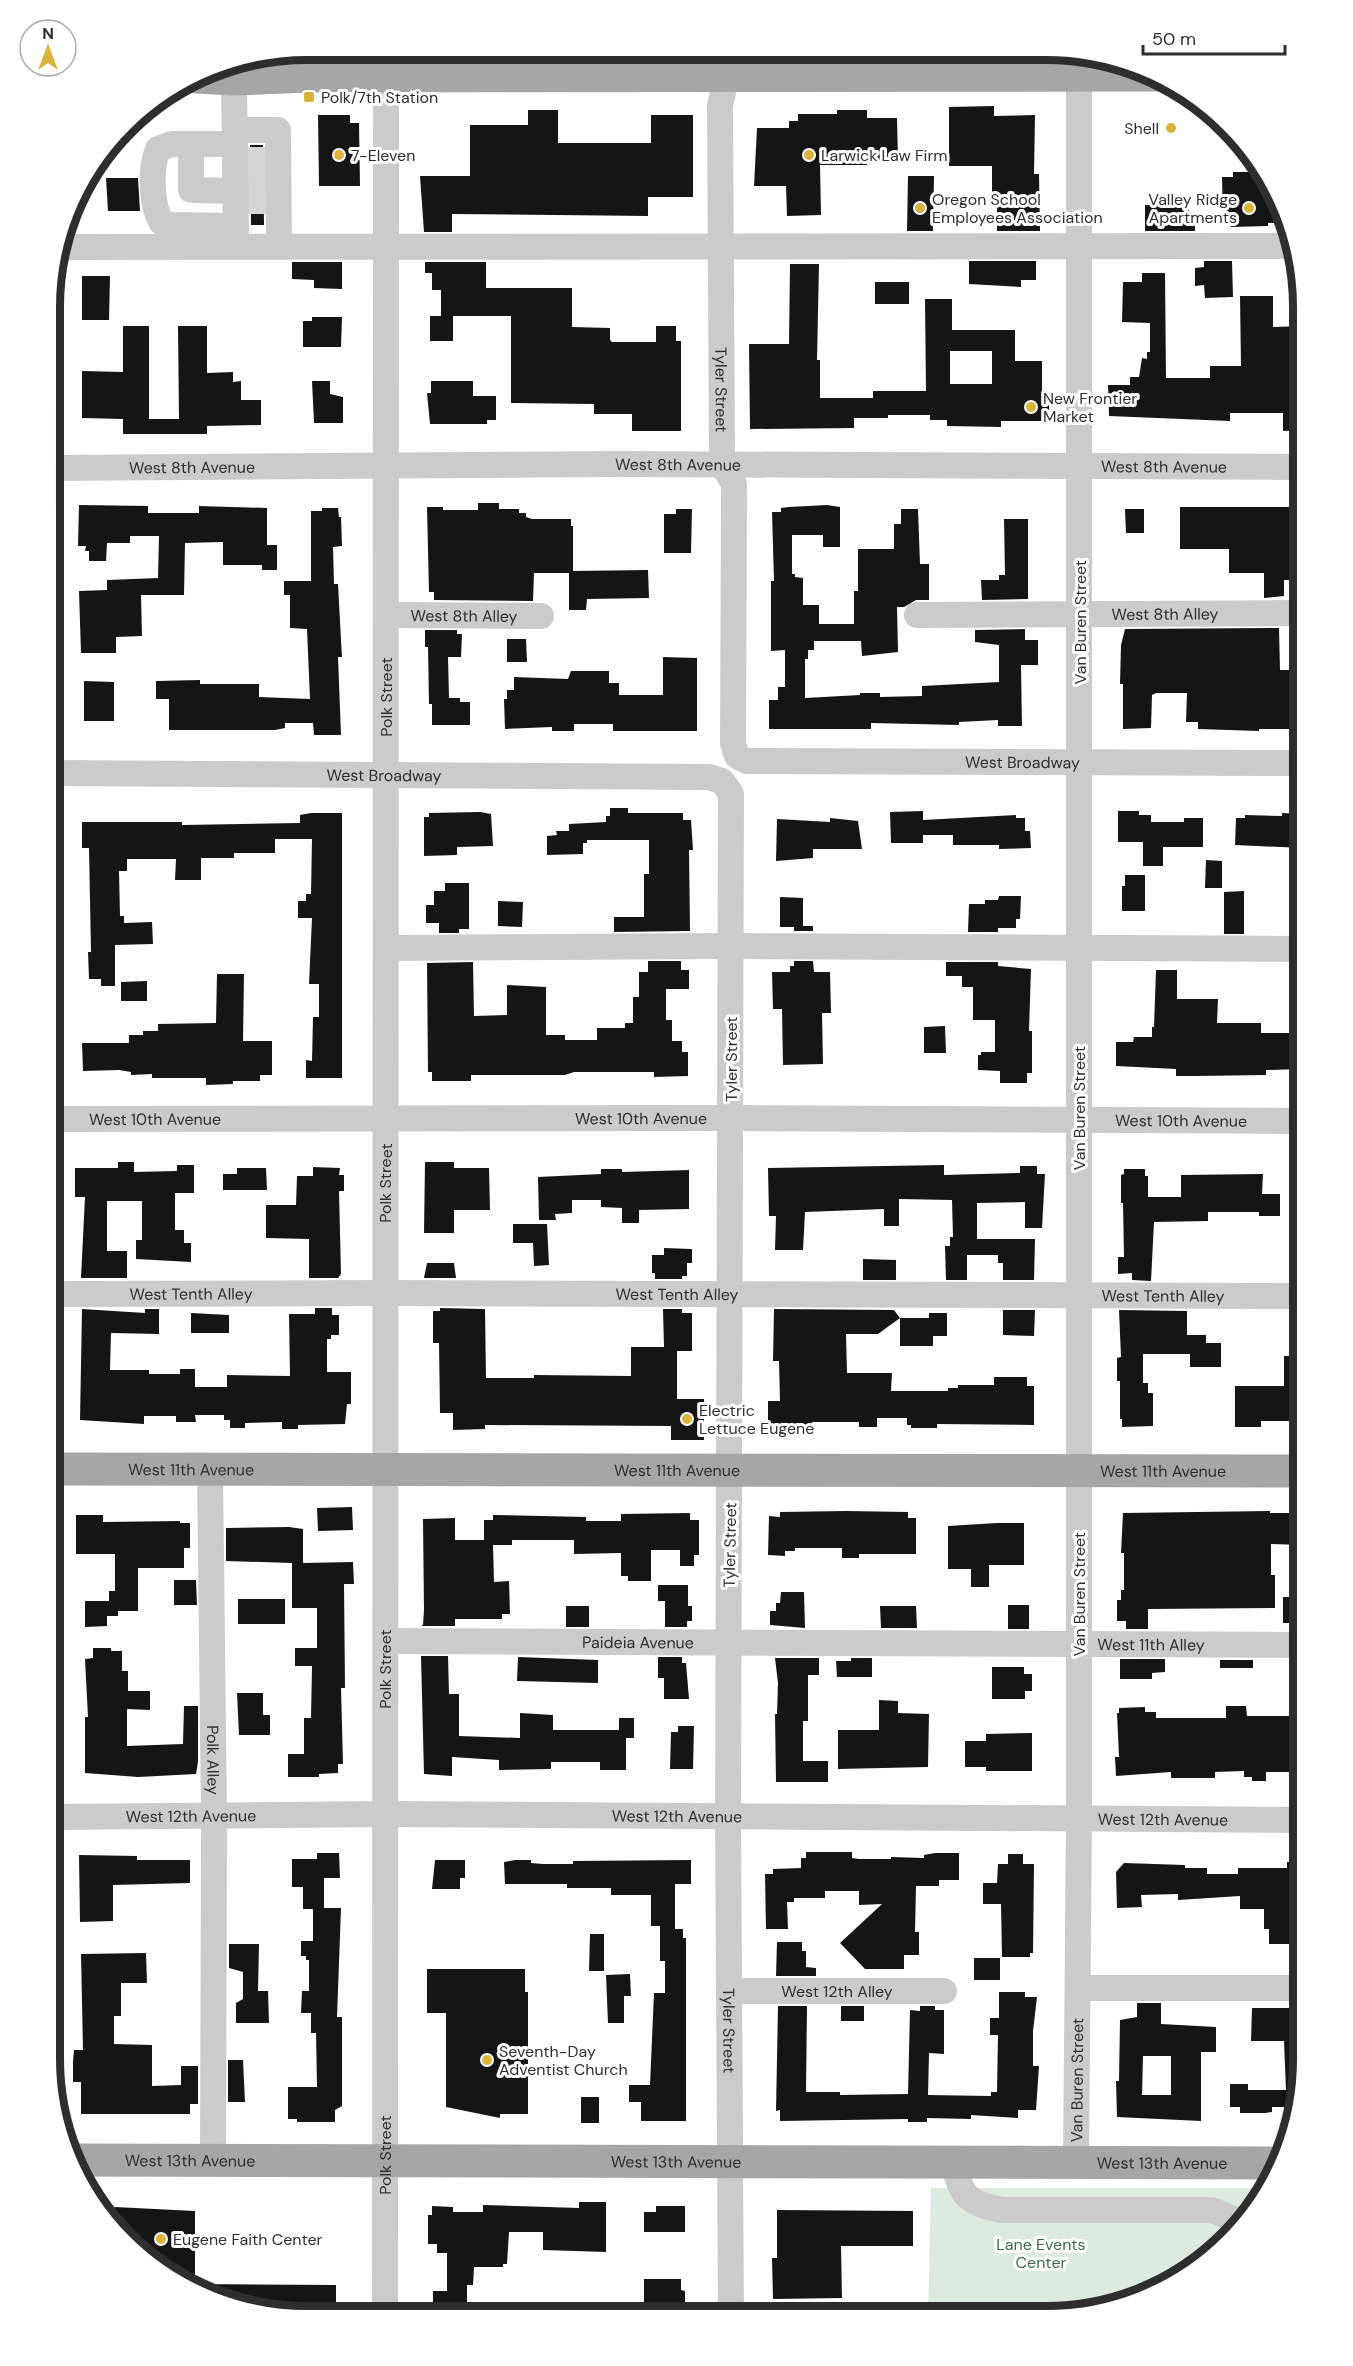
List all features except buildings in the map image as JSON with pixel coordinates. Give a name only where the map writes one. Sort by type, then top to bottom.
[{"type":"main road","points":[[215,78],[234,79],[386,63],[1079,65],[1115,70]]},
{"type":"main road","name":"West 11th Avenue","points":[[60,1469],[1293,1471]]},
{"type":"main road","name":"West 13th Avenue","points":[[82,2160],[386,2163],[1270,2163]]},
{"type":"street","name":"Polk Street","points":[[386,63],[386,2306]]},
{"type":"street","name":"Tyler Street","points":[[730,64],[720,106],[722,464],[734,484],[733,744],[741,759]]},
{"type":"street","name":"Van Buren Street","points":[[1076,2162],[1080,1820],[1078,1471],[1080,1294],[1079,65]]},
{"type":"street","points":[[234,79],[238,172],[236,236]]},
{"type":"street","points":[[190,158],[190,190],[238,172],[278,130],[275,180],[279,246]]},
{"type":"street","points":[[238,172],[172,144],[158,149],[154,170],[155,210],[161,222],[279,246],[721,248],[1286,246]]},
{"type":"street","points":[[67,247],[236,236]]},
{"type":"street","name":"West 8th Avenue","points":[[60,468],[722,464],[1293,467]]},
{"type":"street","name":"West 8th Alley","points":[[917,615],[1293,613]]},
{"type":"street","name":"West 8th Alley","points":[[386,615],[541,616]]},
{"type":"street","name":"West Broadway","points":[[741,759],[1293,763]]},
{"type":"street","name":"West Broadway","points":[[60,773],[718,779]]},
{"type":"street","name":"Tyler Street","points":[[718,779],[729,790],[732,798],[728,1816],[731,2306]]},
{"type":"street","points":[[386,948],[731,946],[1293,949]]},
{"type":"street","name":"West 10th Avenue","points":[[60,1119],[731,1118],[1293,1121]]},
{"type":"street","name":"West Tenth Alley","points":[[60,1294],[1293,1296]]},
{"type":"street","name":"Polk Alley","points":[[210,1469],[214,1816],[213,2160]]},
{"type":"street","name":"Paideia Avenue","points":[[386,1641],[890,1644]]},
{"type":"street","name":"West 11th Alley","points":[[890,1644],[1293,1645]]},
{"type":"street","name":"West 12th Avenue","points":[[60,1818],[386,1814],[1293,1820]]},
{"type":"street","points":[[1078,1988],[1293,1988]]},
{"type":"street","name":"West 12th Alley","points":[[729,1991],[944,1991]]},
{"type":"street","points":[[953,2162],[961,2188],[968,2197],[975,2204],[1001,2210],[1212,2210],[1234,2219]]},
{"type":"green space","name":"Lane Events Center","points":[[931,2188],[1257,2188],[1232,2222],[1197,2255],[1170,2273],[1126,2293],[1079,2304],[928,2306]]},
{"type":"tunnel","points":[[244,160],[271,160]]},
{"type":"tunnel","points":[[244,180],[271,180]]},
{"type":"tunnel","points":[[244,201],[271,201]]},
{"type":"place","name":"Polk/7th Station","points":[[309,97]]},
{"type":"place","name":"Shell","points":[[1171,128]]},
{"type":"place","name":"7-Eleven","points":[[339,155]]},
{"type":"place","name":"Larwick Law Firm","points":[[809,155]]},
{"type":"place","name":"Oregon School Employees Association","points":[[920,208]]},
{"type":"place","name":"Valley Ridge Apartments","points":[[1249,208]]},
{"type":"place","name":"New Frontier Market","points":[[1031,407]]},
{"type":"place","name":"Electric Lettuce Eugene","points":[[687,1419]]},
{"type":"place","name":"Seventh-Day Adventist Church","points":[[487,2060]]},
{"type":"place","name":"Eugene Faith Center","points":[[161,2239]]}]
